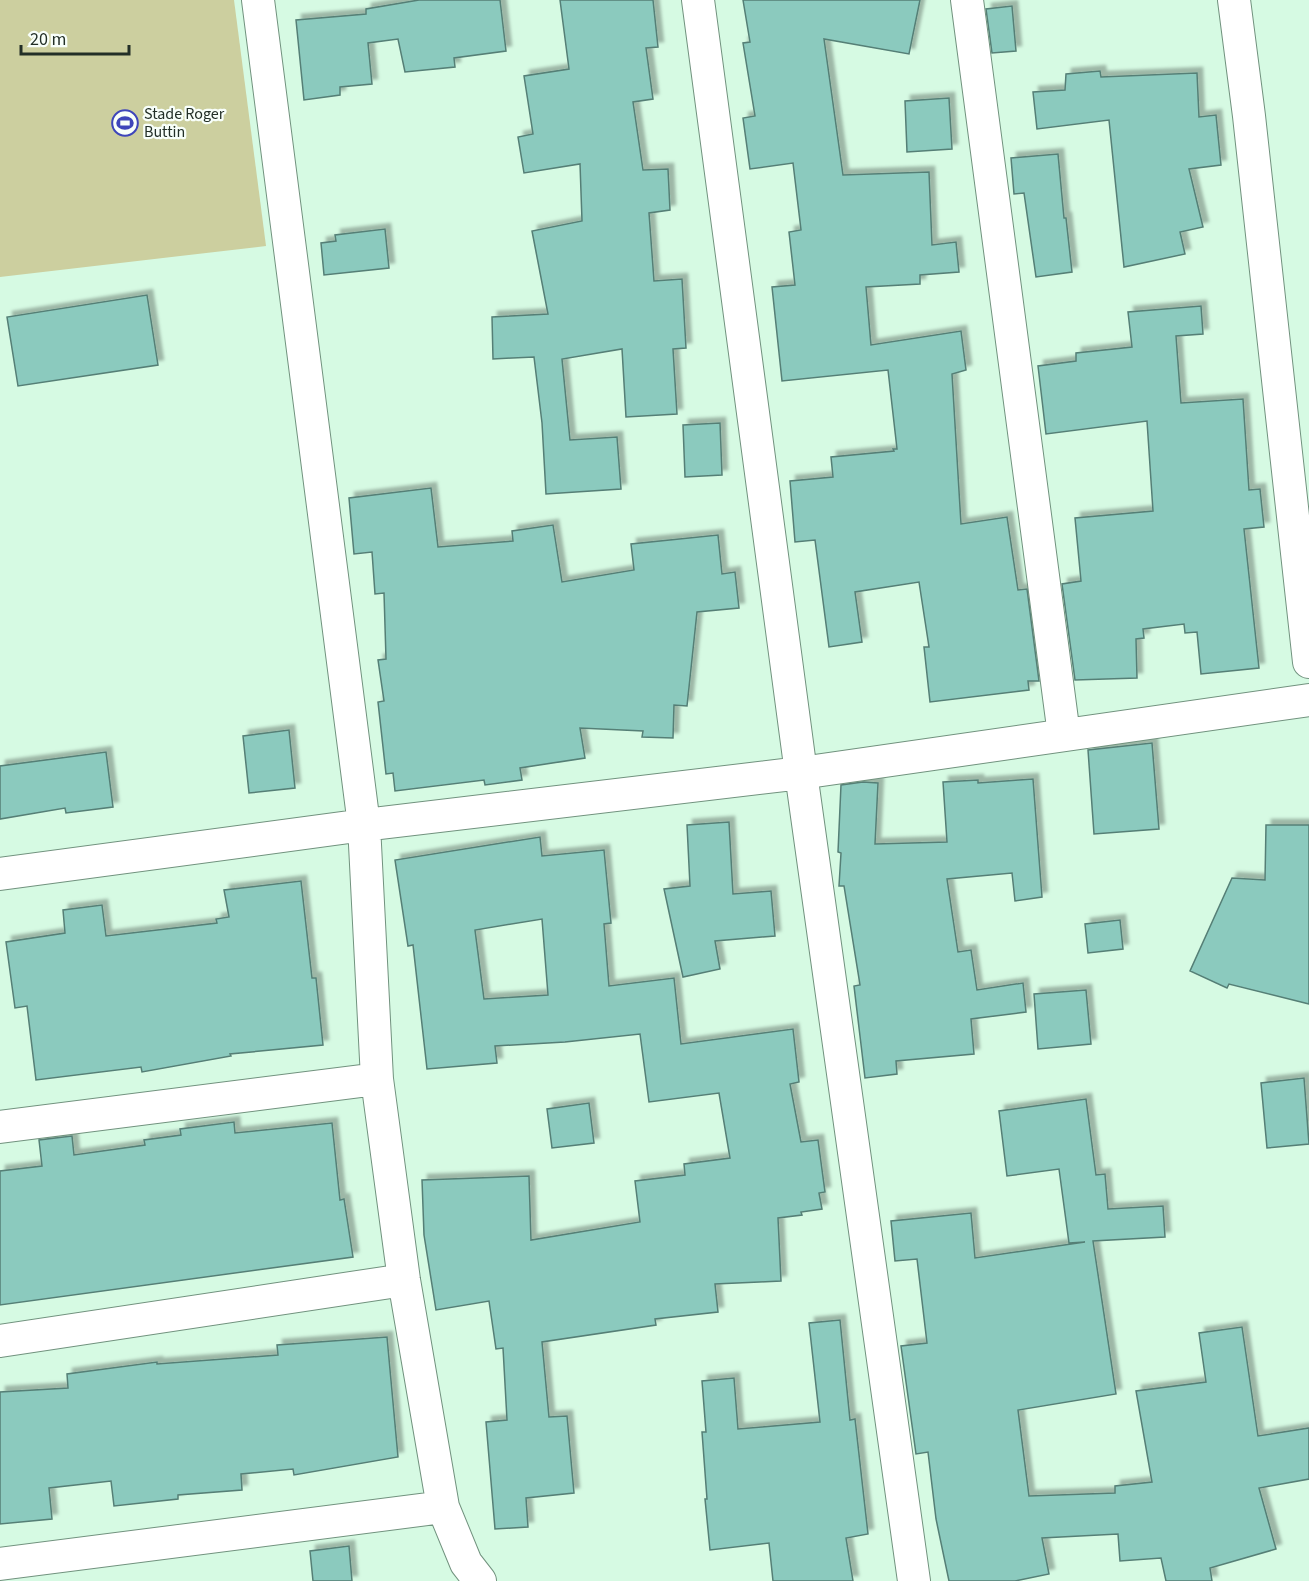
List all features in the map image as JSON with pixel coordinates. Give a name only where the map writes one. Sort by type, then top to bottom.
[{"type":"street","points":[[258,0],[364,825],[377,1079],[404,1280],[443,1507],[466,1563],[480,1581]]},
{"type":"street","points":[[698,0],[801,773],[914,1581]]},
{"type":"street","points":[[967,0],[1064,735]]},
{"type":"street","points":[[1234,0],[1309,662]]},
{"type":"street","points":[[0,874],[364,825],[801,773],[1309,700]]},
{"type":"street","points":[[0,1127],[377,1079]]},
{"type":"street","points":[[0,1341],[404,1280]]},
{"type":"street","points":[[0,1564],[443,1507]]},
{"type":"green space","name":"Stade Roger Buttin","points":[[0,0],[234,0],[266,246],[0,277]]},
{"type":"building","points":[[419,0],[500,0],[506,51],[454,58],[455,67],[405,72],[398,39],[368,43],[372,84],[340,87],[340,95],[304,100],[296,20],[366,14],[366,9]]},
{"type":"building","points":[[560,0],[653,0],[658,47],[646,48],[653,99],[633,102],[643,170],[668,169],[670,210],[649,213],[654,281],[682,279],[686,348],[673,349],[677,414],[626,417],[622,349],[562,359],[570,440],[617,437],[621,489],[546,494],[542,423],[534,357],[493,359],[492,317],[548,314],[532,231],[582,221],[580,164],[524,173],[518,137],[533,134],[524,76],[569,69]]},
{"type":"building","points":[[743,0],[920,0],[909,54],[824,39],[843,175],[929,172],[932,245],[956,242],[959,272],[920,275],[920,284],[866,287],[871,345],[961,331],[966,370],[952,374],[961,524],[1007,517],[1018,590],[1027,589],[1039,681],[1028,681],[1029,690],[930,702],[924,647],[929,647],[919,582],[855,592],[862,642],[829,647],[815,540],[795,542],[790,481],[833,477],[831,457],[897,449],[888,370],[782,381],[772,287],[795,285],[789,232],[801,230],[793,163],[750,169],[743,118],[755,116],[743,43],[750,42]]},
{"type":"building","points":[[1012,6],[1016,51],[992,53],[986,9]]},
{"type":"building","points":[[1100,71],[1101,77],[1197,73],[1199,117],[1216,115],[1221,165],[1189,169],[1203,227],[1180,232],[1185,254],[1124,267],[1109,120],[1037,129],[1033,92],[1065,90],[1066,74]]},
{"type":"building","points":[[949,98],[952,149],[907,152],[905,101]]},
{"type":"building","points":[[1058,154],[1072,272],[1036,277],[1024,193],[1014,194],[1011,158]]},
{"type":"building","points":[[385,229],[389,268],[324,275],[321,243],[336,241],[335,235]]},
{"type":"building","points":[[147,295],[158,365],[18,386],[7,317]]},
{"type":"building","points":[[1201,306],[1203,334],[1176,336],[1181,403],[1243,399],[1249,490],[1260,489],[1264,527],[1244,529],[1259,668],[1201,674],[1197,632],[1185,633],[1184,624],[1143,629],[1144,638],[1136,639],[1137,678],[1075,680],[1062,584],[1081,581],[1075,518],[1153,511],[1147,421],[1046,434],[1038,366],[1076,361],[1076,353],[1132,347],[1128,312]]},
{"type":"building","points":[[720,423],[722,475],[685,477],[683,425]]},
{"type":"building","points":[[431,488],[438,547],[513,541],[512,531],[553,525],[562,582],[634,570],[631,544],[718,535],[722,574],[735,572],[739,608],[697,612],[687,706],[674,705],[673,738],[642,737],[643,731],[580,728],[585,758],[520,768],[522,780],[485,785],[484,780],[395,791],[393,773],[386,774],[378,702],[384,701],[378,660],[386,659],[384,593],[375,594],[372,552],[354,554],[349,498]]},
{"type":"building","points":[[289,730],[295,788],[249,793],[243,736]]},
{"type":"building","points":[[1152,743],[1159,829],[1094,834],[1088,750]]},
{"type":"building","points":[[106,752],[113,807],[66,813],[65,808],[0,819],[0,766]]},
{"type":"building","points":[[1033,779],[1042,897],[1015,901],[1012,873],[947,879],[958,952],[971,950],[977,990],[1023,983],[1026,1012],[971,1019],[974,1054],[896,1061],[897,1074],[865,1078],[854,986],[860,985],[844,886],[839,886],[841,785],[863,782],[878,783],[875,844],[947,842],[943,782],[978,780],[978,783]]},
{"type":"building","points":[[729,822],[733,894],[771,891],[775,936],[715,941],[720,969],[683,977],[664,889],[690,886],[687,825]]},
{"type":"building","points":[[1266,825],[1309,825],[1309,1004],[1229,984],[1227,988],[1190,971],[1232,878],[1265,880]]},
{"type":"building","points":[[540,837],[542,856],[604,850],[611,923],[604,924],[609,986],[674,978],[681,1044],[793,1029],[799,1082],[790,1084],[801,1142],[818,1140],[825,1192],[819,1193],[822,1209],[801,1212],[802,1215],[778,1218],[781,1281],[715,1284],[718,1312],[655,1319],[656,1325],[542,1342],[549,1417],[567,1416],[574,1493],[526,1498],[528,1527],[495,1529],[486,1422],[507,1420],[503,1348],[496,1349],[489,1301],[436,1310],[424,1235],[422,1180],[529,1176],[531,1240],[640,1222],[635,1181],[685,1175],[684,1164],[730,1158],[719,1093],[649,1102],[640,1034],[495,1046],[497,1063],[427,1069],[413,945],[408,946],[395,860]],"holes":[[[542,919],[548,995],[484,999],[475,930]]]},
{"type":"building","points":[[301,881],[312,978],[316,978],[323,1045],[230,1054],[231,1056],[142,1072],[141,1067],[36,1080],[27,1006],[15,1008],[6,942],[65,933],[63,910],[102,905],[106,936],[217,923],[216,919],[229,917],[224,890]]},
{"type":"building","points":[[1120,920],[1123,949],[1088,953],[1085,924]]},
{"type":"building","points":[[1086,990],[1091,1044],[1038,1049],[1034,994]]},
{"type":"building","points":[[1304,1078],[1309,1144],[1267,1148],[1261,1083]]},
{"type":"building","points":[[1086,1099],[1096,1175],[1105,1174],[1108,1209],[1163,1206],[1165,1237],[1093,1241],[1116,1394],[1018,1410],[1029,1496],[1115,1493],[1115,1486],[1152,1482],[1136,1391],[1206,1382],[1199,1333],[1242,1327],[1258,1436],[1309,1428],[1309,1479],[1259,1488],[1276,1549],[1210,1568],[1212,1581],[1166,1581],[1161,1558],[1120,1561],[1118,1534],[1042,1538],[1049,1574],[1015,1581],[949,1581],[936,1519],[928,1452],[916,1454],[901,1346],[927,1343],[917,1259],[895,1261],[891,1221],[971,1213],[975,1258],[1085,1242],[1069,1243],[1059,1169],[1007,1176],[999,1111]]},
{"type":"building","points":[[589,1103],[594,1143],[552,1148],[547,1109]]},
{"type":"building","points":[[234,1122],[235,1133],[332,1123],[340,1200],[344,1199],[353,1257],[0,1305],[0,1171],[42,1166],[39,1140],[72,1136],[74,1155],[145,1145],[144,1140],[181,1135],[180,1129]]},
{"type":"building","points":[[840,1320],[850,1420],[855,1419],[868,1534],[846,1538],[853,1581],[773,1581],[769,1543],[710,1550],[705,1499],[707,1499],[702,1432],[706,1432],[702,1381],[734,1378],[738,1429],[820,1422],[809,1323]]},
{"type":"building","points":[[387,1337],[398,1457],[294,1475],[293,1469],[241,1474],[242,1490],[178,1495],[178,1499],[114,1506],[111,1481],[49,1488],[52,1519],[0,1524],[0,1392],[68,1388],[67,1374],[157,1362],[157,1364],[278,1355],[277,1345]]},
{"type":"building","points":[[349,1546],[352,1581],[313,1581],[310,1551]]},
{"type":"place","name":"Stade Roger Buttin","points":[[125,123]]}]
